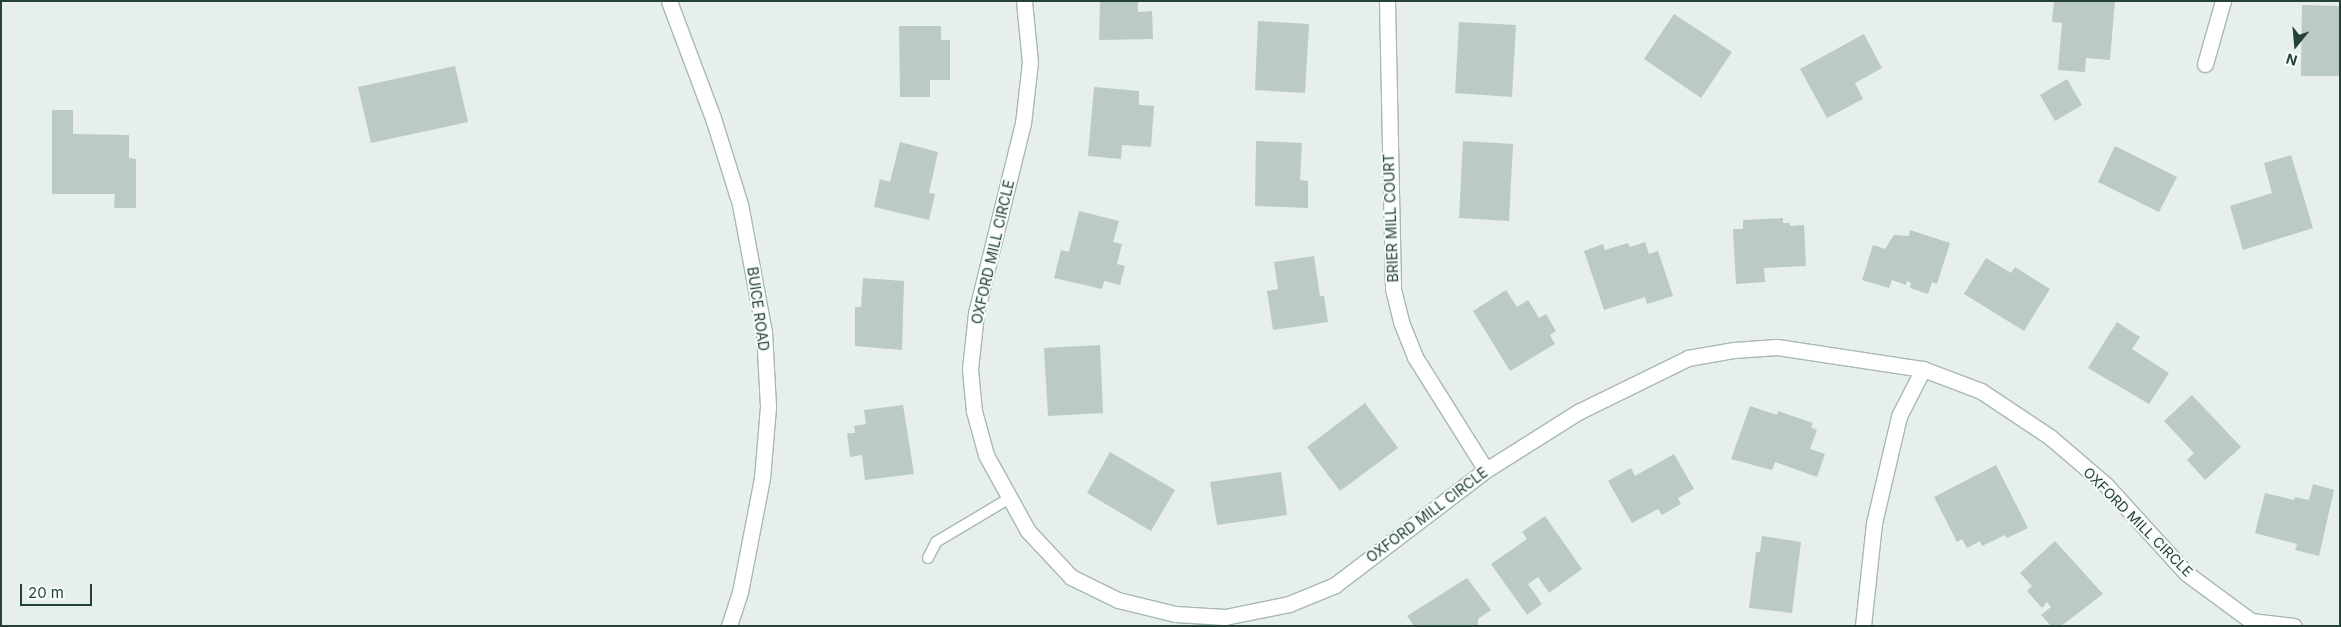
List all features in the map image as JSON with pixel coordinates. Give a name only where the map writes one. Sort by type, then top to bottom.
[{"type":"street","name":"BUICE ROAD","points":[[669,1],[713,118],[740,204],[764,332],[768,407],[762,478],[740,592],[729,626]]},
{"type":"street","name":"OXFORD MILL CIRCLE","points":[[1024,1],[1030,62],[1023,124],[976,313],[970,369],[974,411],[986,456],[1008,499],[1028,531],[1071,578],[1118,600],[1175,614],[1226,621],[1289,604],[1334,586],[1486,470],[1578,412],[1653,373],[1688,358],[1734,350],[1777,347],[1923,370],[1981,391],[2050,437],[2106,486],[2186,573],[2251,620],[2294,626]]},
{"type":"street","name":"BRIER MILL COURT","points":[[1387,1],[1393,289],[1401,322],[1415,358],[1486,470]]},
{"type":"street","points":[[2205,64],[2223,1]]},
{"type":"street","points":[[1863,626],[1874,523],[1899,416],[1923,370]]},
{"type":"lane","points":[[928,558],[936,542],[1008,499]]},
{"type":"building","points":[[1100,1],[1138,1],[1138,12],[1152,11],[1153,39],[1099,40]]},
{"type":"building","points":[[2054,1],[2115,1],[2110,60],[2086,58],[2085,72],[2058,70],[2062,23],[2052,22]]},
{"type":"building","points":[[2302,5],[2340,6],[2340,76],[2301,76]]},
{"type":"building","points":[[1674,14],[1732,52],[1701,98],[1644,59]]},
{"type":"building","points":[[1258,21],[1309,24],[1305,93],[1255,90]]},
{"type":"building","points":[[1459,22],[1516,25],[1512,97],[1455,93]]},
{"type":"building","points":[[899,26],[941,26],[941,40],[950,40],[950,80],[930,80],[930,97],[900,97]]},
{"type":"building","points":[[1864,34],[1882,68],[1855,83],[1863,99],[1827,118],[1800,69]]},
{"type":"building","points":[[455,66],[468,122],[371,143],[358,87]]},
{"type":"building","points":[[2067,79],[2082,105],[2055,121],[2040,95]]},
{"type":"building","points":[[1094,87],[1139,91],[1139,105],[1154,106],[1151,147],[1122,145],[1121,159],[1088,156]]},
{"type":"building","points":[[52,110],[73,110],[73,134],[129,135],[129,158],[136,159],[136,208],[114,208],[115,194],[52,194]]},
{"type":"building","points":[[1256,141],[1302,143],[1300,180],[1308,181],[1308,208],[1255,206]]},
{"type":"building","points":[[1463,141],[1513,144],[1509,221],[1459,218]]},
{"type":"building","points":[[900,142],[938,152],[929,193],[935,194],[929,220],[874,207],[880,179],[890,182]]},
{"type":"building","points":[[2115,146],[2177,177],[2159,212],[2098,182]]},
{"type":"building","points":[[2291,155],[2313,228],[2243,250],[2230,206],[2272,193],[2264,163]]},
{"type":"building","points":[[1079,211],[1119,221],[1113,242],[1122,244],[1117,264],[1125,266],[1120,285],[1104,281],[1102,289],[1054,278],[1061,250],[1069,252]]},
{"type":"building","points":[[1783,218],[1783,223],[1790,223],[1790,226],[1804,225],[1806,266],[1764,268],[1765,282],[1736,284],[1733,229],[1743,229],[1743,220]]},
{"type":"building","points":[[1910,230],[1950,243],[1937,284],[1932,282],[1928,294],[1910,288],[1911,283],[1907,281],[1906,285],[1892,280],[1889,288],[1862,280],[1873,245],[1885,249],[1894,235],[1909,236]]},
{"type":"building","points":[[1645,242],[1649,254],[1658,251],[1673,296],[1647,304],[1645,297],[1604,310],[1584,251],[1603,244],[1605,250],[1628,243],[1630,247]]},
{"type":"building","points":[[1314,256],[1320,296],[1324,296],[1328,322],[1273,330],[1267,291],[1278,289],[1274,262]]},
{"type":"building","points":[[1986,258],[2011,273],[2015,267],[2050,289],[2024,331],[1964,294]]},
{"type":"building","points":[[863,278],[904,281],[902,350],[855,346],[855,307],[861,307]]},
{"type":"building","points":[[1506,290],[1517,307],[1528,300],[1539,318],[1546,314],[1556,331],[1550,335],[1555,344],[1510,371],[1473,311]]},
{"type":"building","points":[[2117,322],[2140,337],[2132,349],[2169,373],[2149,404],[2088,368]]},
{"type":"building","points":[[1100,345],[1103,413],[1048,416],[1044,348]]},
{"type":"building","points":[[2192,395],[2241,447],[2205,480],[2187,460],[2194,453],[2164,421]]},
{"type":"building","points":[[1365,403],[1398,448],[1340,491],[1307,447]]},
{"type":"building","points":[[903,405],[914,474],[865,480],[862,455],[850,457],[847,433],[855,433],[854,426],[866,424],[864,410]]},
{"type":"building","points":[[1750,406],[1777,415],[1778,411],[1813,423],[1811,427],[1817,430],[1810,449],[1825,454],[1817,477],[1775,462],[1772,470],[1731,459]]},
{"type":"building","points":[[1110,452],[1175,490],[1151,531],[1087,493]]},
{"type":"building","points":[[1674,454],[1694,489],[1678,498],[1681,504],[1662,515],[1658,509],[1632,523],[1608,481],[1631,468],[1635,476]]},
{"type":"building","points":[[1996,465],[2028,528],[2007,538],[2005,535],[1982,546],[1980,541],[1967,548],[1962,539],[1957,542],[1934,497]]},
{"type":"building","points":[[1281,472],[1287,515],[1217,525],[1210,482]]},
{"type":"building","points":[[2313,484],[2334,490],[2319,556],[2295,550],[2297,544],[2255,533],[2265,493],[2294,500],[2295,497],[2309,500]]},
{"type":"building","points":[[1545,516],[1582,569],[1549,593],[1538,577],[1528,584],[1542,604],[1527,615],[1491,564],[1527,539],[1522,532]]},
{"type":"building","points":[[1762,536],[1801,542],[1792,613],[1749,608],[1756,552],[1760,552]]},
{"type":"building","points":[[2055,541],[2103,594],[2061,626],[2051,626],[2041,615],[2051,607],[2047,602],[2042,608],[2027,591],[2032,586],[2020,573]]},
{"type":"building","points":[[1467,578],[1491,610],[1478,619],[1478,626],[1414,626],[1407,616]]}]
